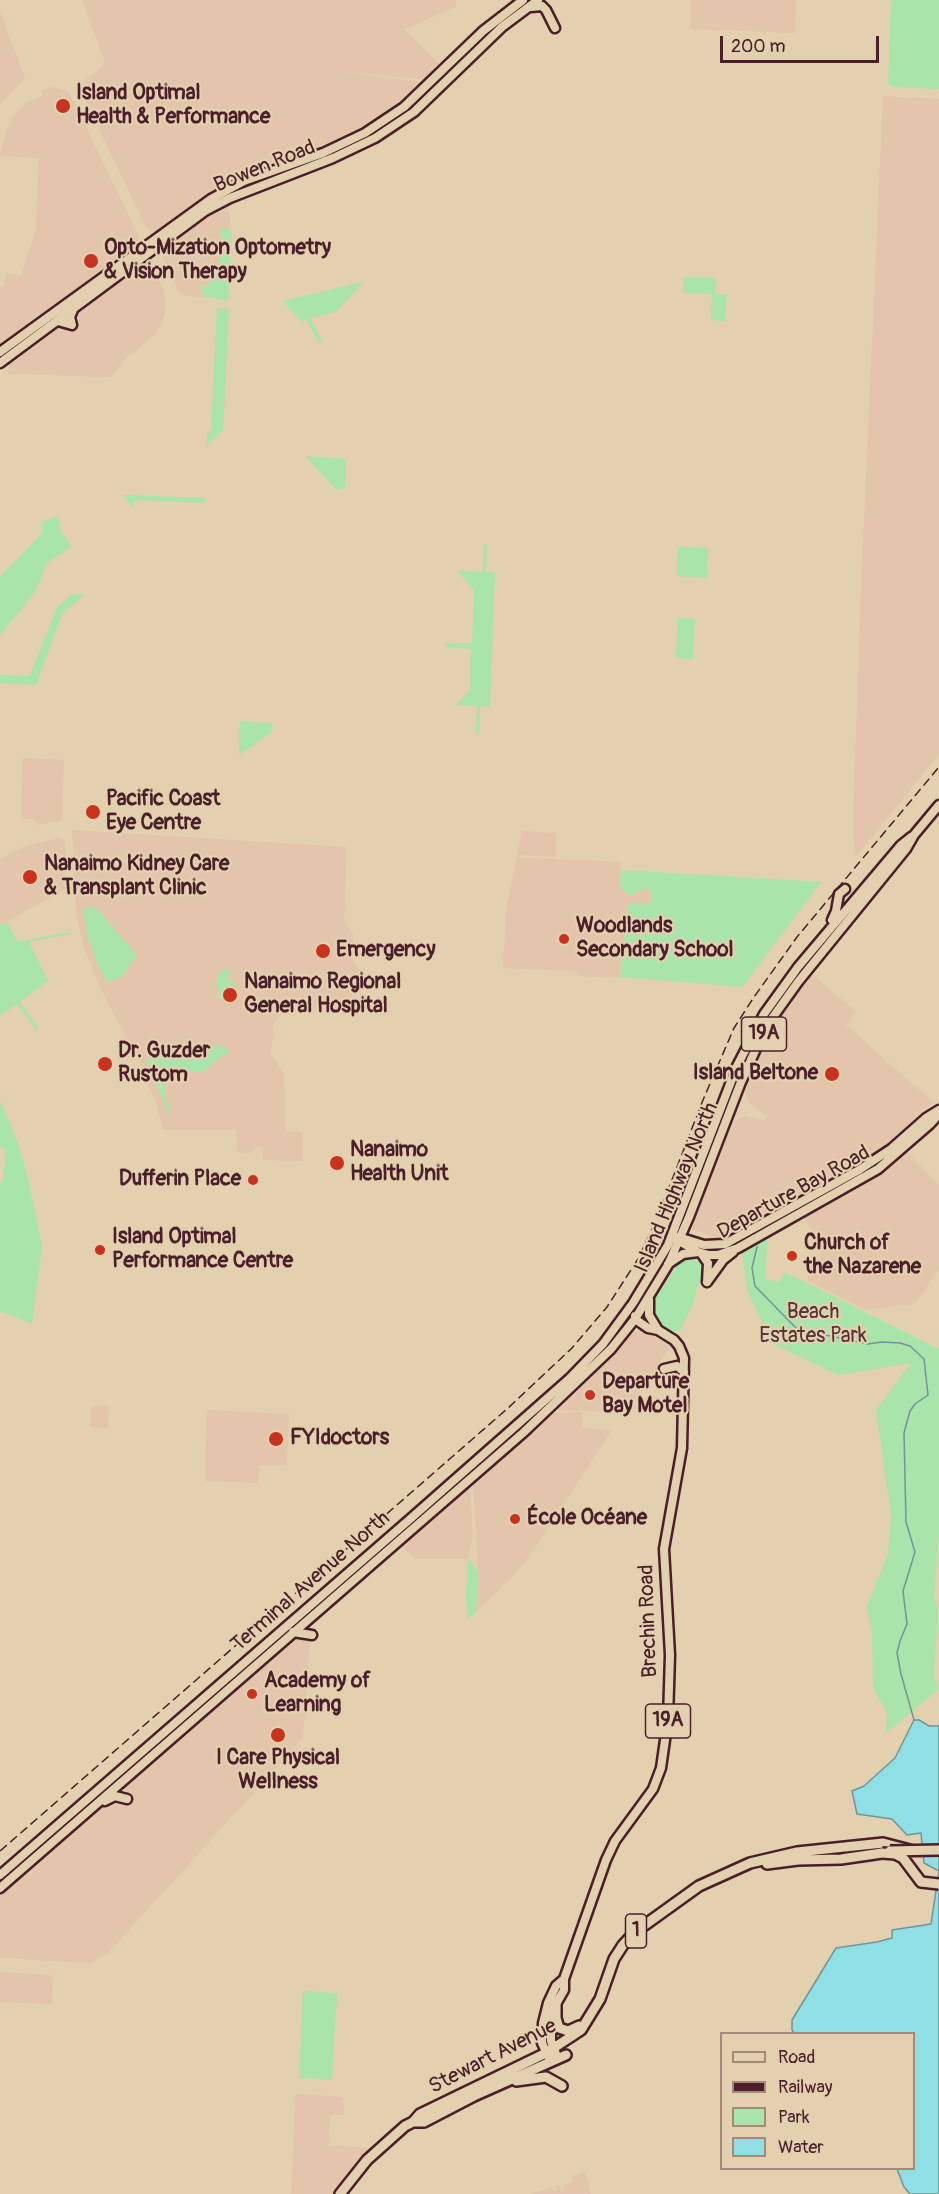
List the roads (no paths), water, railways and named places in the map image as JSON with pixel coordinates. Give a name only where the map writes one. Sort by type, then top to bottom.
[{"type":"highway","name":"1","points":[[724,1874],[774,1862],[841,1859],[882,1848],[939,1850]]},
{"type":"highway","name":"1","points":[[586,2021],[600,1999],[614,1959],[623,1945],[635,1932],[699,1886],[750,1863],[775,1856],[882,1848],[911,1851],[939,1850]]},
{"type":"highway","points":[[882,1848],[897,1852],[911,1875],[918,1881],[939,1884]]},
{"type":"highway","points":[[882,1848],[903,1858],[921,1882],[939,1884]]},
{"type":"highway","points":[[556,2004],[559,2028],[567,2031],[573,2030],[586,2021]]},
{"type":"highway","name":"Stewart Avenue","points":[[340,2194],[367,2160],[405,2126],[414,2122],[424,2122],[555,2055],[581,2030],[586,2021]]},
{"type":"highway","name":"Stewart Avenue","points":[[414,2122],[420,2114],[555,2055]]},
{"type":"highway","points":[[488,2090],[523,2079],[546,2076],[562,2086]]},
{"type":"main road","name":"Bowen Road","points":[[2,358],[36,326],[211,199],[244,181],[323,153],[365,134],[404,107],[483,31],[525,4],[538,0]]},
{"type":"main road","name":"Bowen Road","points":[[2,358],[73,310],[205,211],[231,198],[333,158],[375,138],[414,112],[525,4]]},
{"type":"main road","points":[[525,4],[542,6],[555,28]]},
{"type":"main road","name":"Island Highway North","points":[[633,1303],[689,1217],[732,1104],[756,1049],[781,1005],[939,805]]},
{"type":"main road","name":"Island Highway North","points":[[635,1319],[668,1264],[743,1052],[776,996],[825,933],[901,845],[914,835]]},
{"type":"main road","points":[[825,933],[836,911],[839,894],[845,889]]},
{"type":"main road","points":[[732,1104],[730,1096],[739,1073],[743,1052]]},
{"type":"main road","name":"Departure Bay Road","points":[[677,1238],[700,1250],[718,1255],[738,1248],[878,1169],[905,1147],[939,1112]]},
{"type":"main road","name":"Departure Bay Road","points":[[700,1250],[724,1244],[859,1170],[891,1149],[926,1118],[939,1112]]},
{"type":"main road","points":[[689,1217],[690,1232],[708,1263],[707,1282],[723,1260],[738,1248]]},
{"type":"main road","points":[[718,1255],[724,1244]]},
{"type":"main road","points":[[668,1264],[683,1254],[700,1250]]},
{"type":"main road","points":[[650,1296],[647,1307],[648,1315],[658,1330]]},
{"type":"main road","points":[[633,1303],[635,1319]]},
{"type":"main road","name":"Terminal Avenue North","points":[[0,1875],[517,1425],[585,1363],[603,1344],[633,1303]]},
{"type":"main road","name":"Terminal Avenue North","points":[[0,1888],[576,1385],[611,1349],[635,1319]]},
{"type":"main road","name":"Brechin Road","points":[[555,2055],[551,2041],[551,2024],[556,2004],[564,1990],[564,1979],[606,1860],[615,1841],[653,1789],[661,1768],[665,1747],[670,1655],[664,1549],[682,1448],[684,1358],[674,1340],[635,1319]]},
{"type":"main road","points":[[611,1349],[632,1331],[648,1328]]},
{"type":"main road","points":[[664,1370],[677,1366],[684,1372]]},
{"type":"main road","points":[[484,1466],[492,1454],[513,1436],[517,1425],[529,1421],[553,1400],[576,1385]]},
{"type":"main road","points":[[292,1632],[312,1635]]},
{"type":"main road","points":[[82,1815],[94,1812],[114,1796],[127,1799]]},
{"type":"main road","name":"Brechin Road","points":[[555,2055],[542,2043],[543,2023],[548,2003],[556,1986],[564,1979]]},
{"type":"water","points":[[914,1720],[919,1720],[929,1726],[939,1726],[939,1871],[924,1863],[921,1833],[907,1835],[892,1819],[857,1814],[852,1791],[864,1786],[895,1758]]},
{"type":"water","points":[[939,1871],[939,2194],[910,2194],[904,2187],[897,2170],[915,2170],[915,2032],[793,2032],[792,2020],[836,1948],[877,1942],[892,1938],[892,1930],[931,1924]]},
{"type":"waterway","points":[[757,1247],[752,1268],[755,1286],[797,1329],[868,1344],[900,1343],[910,1346],[924,1359],[928,1395],[915,1404],[910,1411],[904,1433],[906,1522],[915,1552],[903,1591],[907,1624],[897,1653],[914,1720]]},
{"type":"railway","points":[[0,1851],[507,1409],[572,1348],[607,1307],[638,1259],[658,1216],[734,1028],[797,937],[939,767]]},
{"type":"place","name":"Island Optimal Health & Performance","points":[[63,106]]},
{"type":"place","name":"Opto-Mization Optometry & Vision Therapy","points":[[91,261]]},
{"type":"place","name":"Pacific Coast Eye Centre","points":[[93,812]]},
{"type":"place","name":"Nanaimo Kidney Care & Transplant Clinic","points":[[30,877]]},
{"type":"place","name":"Woodlands Secondary School","points":[[564,939]]},
{"type":"place","name":"Emergency","points":[[323,951]]},
{"type":"place","name":"Nanaimo Regional General Hospital","points":[[230,995]]},
{"type":"place","name":"Dr. Guzder Rustom","points":[[105,1064]]},
{"type":"place","name":"Island Beltone","points":[[832,1074]]},
{"type":"place","name":"Nanaimo Health Unit","points":[[337,1163]]},
{"type":"place","name":"Dufferin Place","points":[[253,1180]]},
{"type":"place","name":"Island Optimal Performance Centre","points":[[100,1250]]},
{"type":"place","name":"Church of the Nazarene","points":[[792,1256]]},
{"type":"place","name":"Departure Bay Motel","points":[[590,1395]]},
{"type":"place","name":"FYIdoctors","points":[[276,1439]]},
{"type":"place","name":"École Océane","points":[[515,1519]]},
{"type":"place","name":"Academy of Learning","points":[[252,1694]]},
{"type":"place","name":"I Care Physical Wellness","points":[[278,1735]]},
{"type":"park label","name":"Beach Estates Park","points":[[813,1325]]}]
